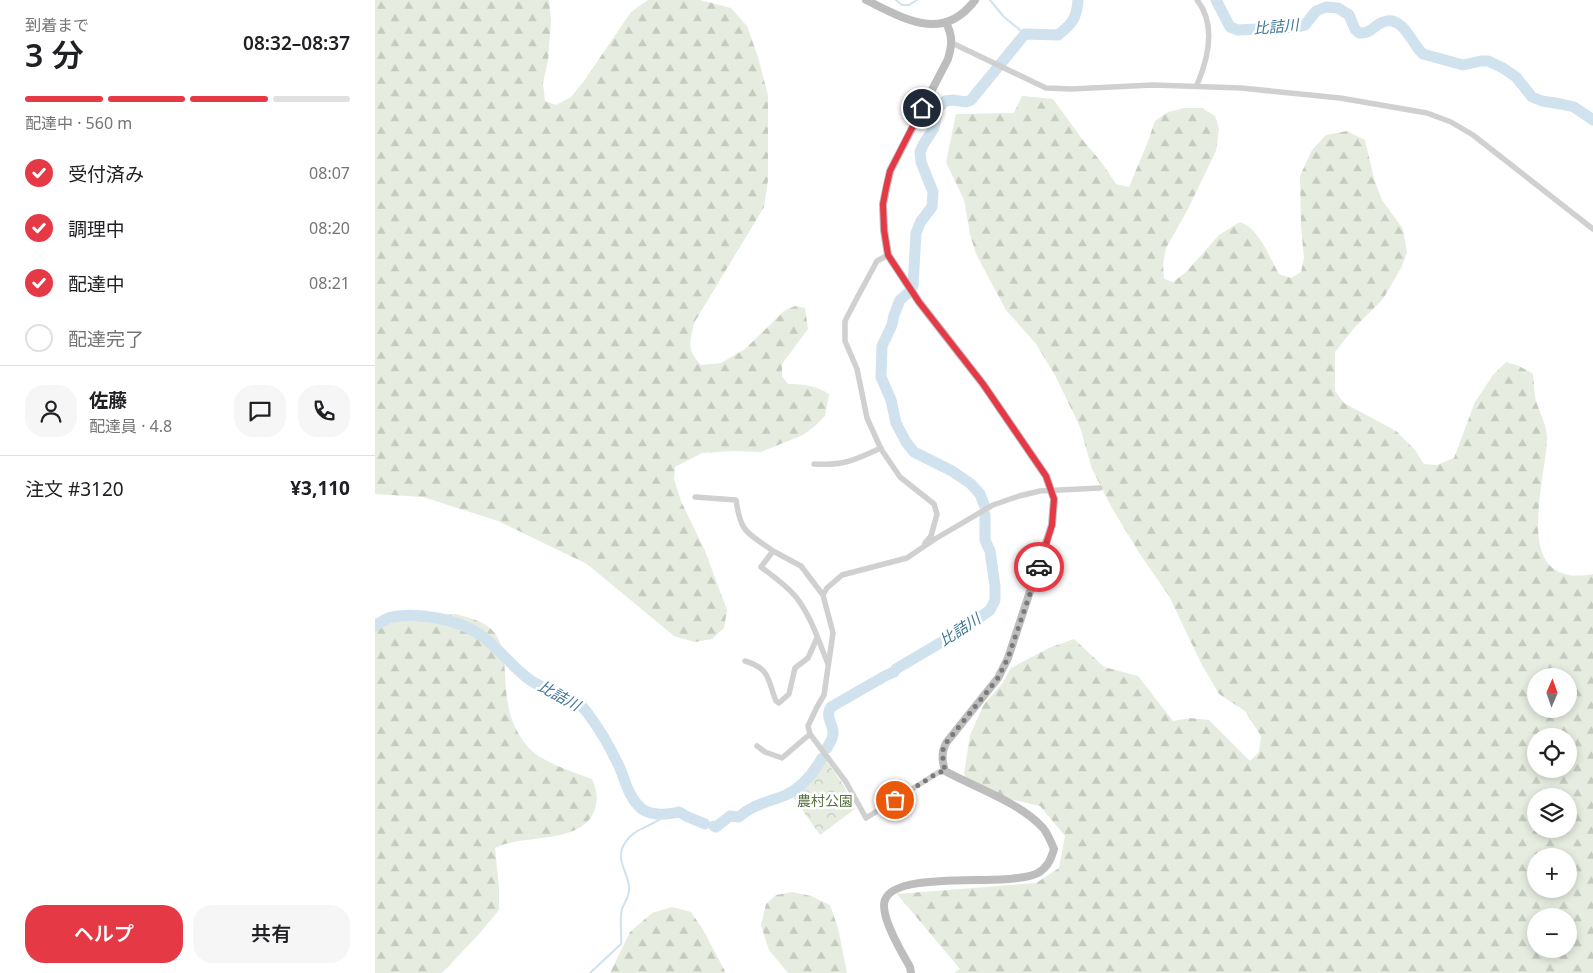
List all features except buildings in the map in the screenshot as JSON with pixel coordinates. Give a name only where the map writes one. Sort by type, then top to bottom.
[{"type":"street","points":[[867,0],[919,23],[931,25],[946,23],[963,14],[975,0]]},
{"type":"street","points":[[1197,0],[1203,8],[1209,30],[1209,50],[1197,86]]},
{"type":"street","points":[[945,772],[942,752],[946,743],[998,678],[1008,658],[1052,525],[1054,499],[1046,476],[993,399],[919,302],[888,255],[884,230],[883,204],[890,171],[948,59],[952,43],[950,30],[946,23]]},
{"type":"street","points":[[952,43],[1046,88],[1071,89],[1143,85],[1241,88],[1340,98],[1427,113],[1451,122],[1473,135],[1593,230]]},
{"type":"street","points":[[888,255],[877,260],[845,321],[845,341],[857,369],[867,418],[881,448],[900,477],[934,504],[937,514],[931,536],[922,547]]},
{"type":"street","points":[[814,464],[835,465],[859,459],[881,448]]},
{"type":"street","points":[[823,595],[827,588],[842,575],[907,558],[993,505],[1019,496],[1051,490],[1100,488]]},
{"type":"street","points":[[695,497],[737,500],[740,521],[745,530],[773,551],[801,566],[823,595],[833,633],[824,695],[808,726],[810,734],[846,782],[866,818],[939,772],[945,772],[1030,816],[1048,834],[1055,849],[1049,864],[1038,873],[1026,877],[967,879],[908,885],[890,893],[885,899],[884,904],[891,933],[911,973]]},
{"type":"street","points":[[773,551],[761,566],[785,585],[797,598],[805,611],[828,664]]},
{"type":"street","points":[[745,661],[760,665],[766,674],[776,701],[779,703],[789,694],[795,668],[808,658],[817,638]]},
{"type":"street","points":[[757,746],[765,752],[783,758],[810,734]]},
{"type":"green space","points":[[375,0],[549,0],[551,20],[548,60],[543,83],[545,101],[556,105],[571,97],[631,12],[648,0],[700,0],[731,8],[747,26],[768,95],[768,180],[764,207],[694,323],[690,346],[701,365],[721,363],[745,349],[784,311],[795,306],[805,308],[808,329],[782,364],[782,376],[788,384],[810,386],[829,394],[825,416],[803,435],[761,452],[702,453],[675,467],[674,479],[681,501],[705,551],[727,610],[724,628],[712,639],[695,642],[674,636],[587,564],[498,521],[423,497],[375,494]]},
{"type":"green space","points":[[1022,96],[1053,99],[1116,184],[1129,187],[1155,121],[1168,112],[1185,108],[1202,108],[1215,116],[1219,129],[1216,151],[1188,209],[1166,248],[1163,264],[1164,279],[1173,282],[1186,272],[1219,235],[1240,222],[1258,237],[1279,274],[1291,278],[1301,272],[1304,258],[1300,176],[1312,150],[1326,135],[1347,131],[1365,140],[1374,179],[1382,200],[1403,229],[1407,253],[1401,268],[1383,299],[1355,327],[1335,352],[1335,391],[1344,403],[1396,431],[1415,450],[1424,464],[1437,465],[1454,458],[1475,402],[1493,375],[1506,362],[1519,366],[1533,374],[1536,401],[1547,433],[1539,505],[1538,529],[1541,550],[1550,566],[1567,575],[1593,574],[1593,973],[954,973],[960,969],[897,894],[1036,883],[1059,868],[1065,836],[1040,806],[991,795],[969,784],[964,774],[970,735],[984,704],[1002,684],[1011,668],[1049,648],[1074,639],[1104,667],[1138,676],[1173,721],[1190,718],[1209,720],[1250,761],[1259,752],[1261,736],[1245,711],[1219,694],[1202,665],[1169,596],[1140,554],[1112,508],[1092,469],[1080,427],[1055,375],[1036,344],[1006,310],[976,254],[970,234],[964,200],[946,162],[956,114],[1014,113]]},
{"type":"green space","points":[[456,614],[485,624],[497,637],[503,654],[509,711],[524,742],[533,752],[549,762],[592,779],[597,794],[596,805],[588,821],[578,829],[565,834],[520,841],[495,848],[499,910],[444,971],[441,973],[375,973],[375,618]]},
{"type":"green space","name":"農村公園","points":[[825,759],[844,786],[855,809],[820,835],[791,794],[816,772]]},
{"type":"green space","points":[[792,892],[811,896],[830,905],[838,928],[847,973],[788,973],[769,950],[761,925],[766,904],[776,895]]},
{"type":"green space","points":[[672,907],[691,912],[702,928],[726,973],[610,973],[630,932],[652,913]]},
{"type":"waterway","points":[[896,0],[902,5],[909,5],[917,0]]},
{"type":"waterway","points":[[990,0],[1004,17],[1025,34]]},
{"type":"waterway","name":"比詰川","points":[[913,286],[916,233],[921,221],[932,207],[933,192],[921,162],[920,152],[934,128],[938,108],[945,101],[966,102],[971,100],[1025,34],[1058,35],[1073,20],[1078,0]]},
{"type":"waterway","name":"比詰川","points":[[1216,0],[1230,27],[1238,30],[1298,27],[1305,25],[1316,11],[1326,7],[1338,8],[1349,15],[1355,29],[1359,33],[1367,32],[1383,22],[1396,22],[1402,26],[1423,54],[1463,65],[1488,61],[1516,77],[1532,97],[1542,101],[1574,107],[1593,120]]},
{"type":"waterway","name":"比詰川","points":[[909,292],[900,300],[892,325],[882,346],[881,377],[891,400],[896,423],[906,442],[914,452],[952,471],[971,484],[980,494],[985,507]]},
{"type":"waterway","name":"比詰川","points":[[827,748],[833,733],[829,717],[831,707],[894,672],[896,669],[967,627],[990,610],[995,600],[995,586],[990,551],[985,540],[985,515]]},
{"type":"waterway","name":"比詰川","points":[[375,626],[385,619],[413,615],[437,618],[460,624],[479,634],[530,680],[567,697],[586,711],[612,752],[630,794],[642,809],[650,813],[660,814],[679,812],[705,824]]},
{"type":"waterway","name":"比詰川","points":[[714,826],[716,827],[730,816],[739,817],[756,806],[792,792],[807,779],[822,758]]},
{"type":"waterway","points":[[590,973],[621,944],[621,913],[629,890],[621,860],[622,849],[629,838],[639,830],[656,822],[666,814]]},
{"type":"way so far","points":[[895,800],[939,772],[945,772],[942,752],[946,743],[998,678],[1008,658],[1039,567]]},
{"type":"route","points":[[922,108],[890,171],[886,188],[883,204],[884,230],[888,255],[919,302],[983,384],[1046,476],[1054,499],[1052,525],[1039,567]]}]
